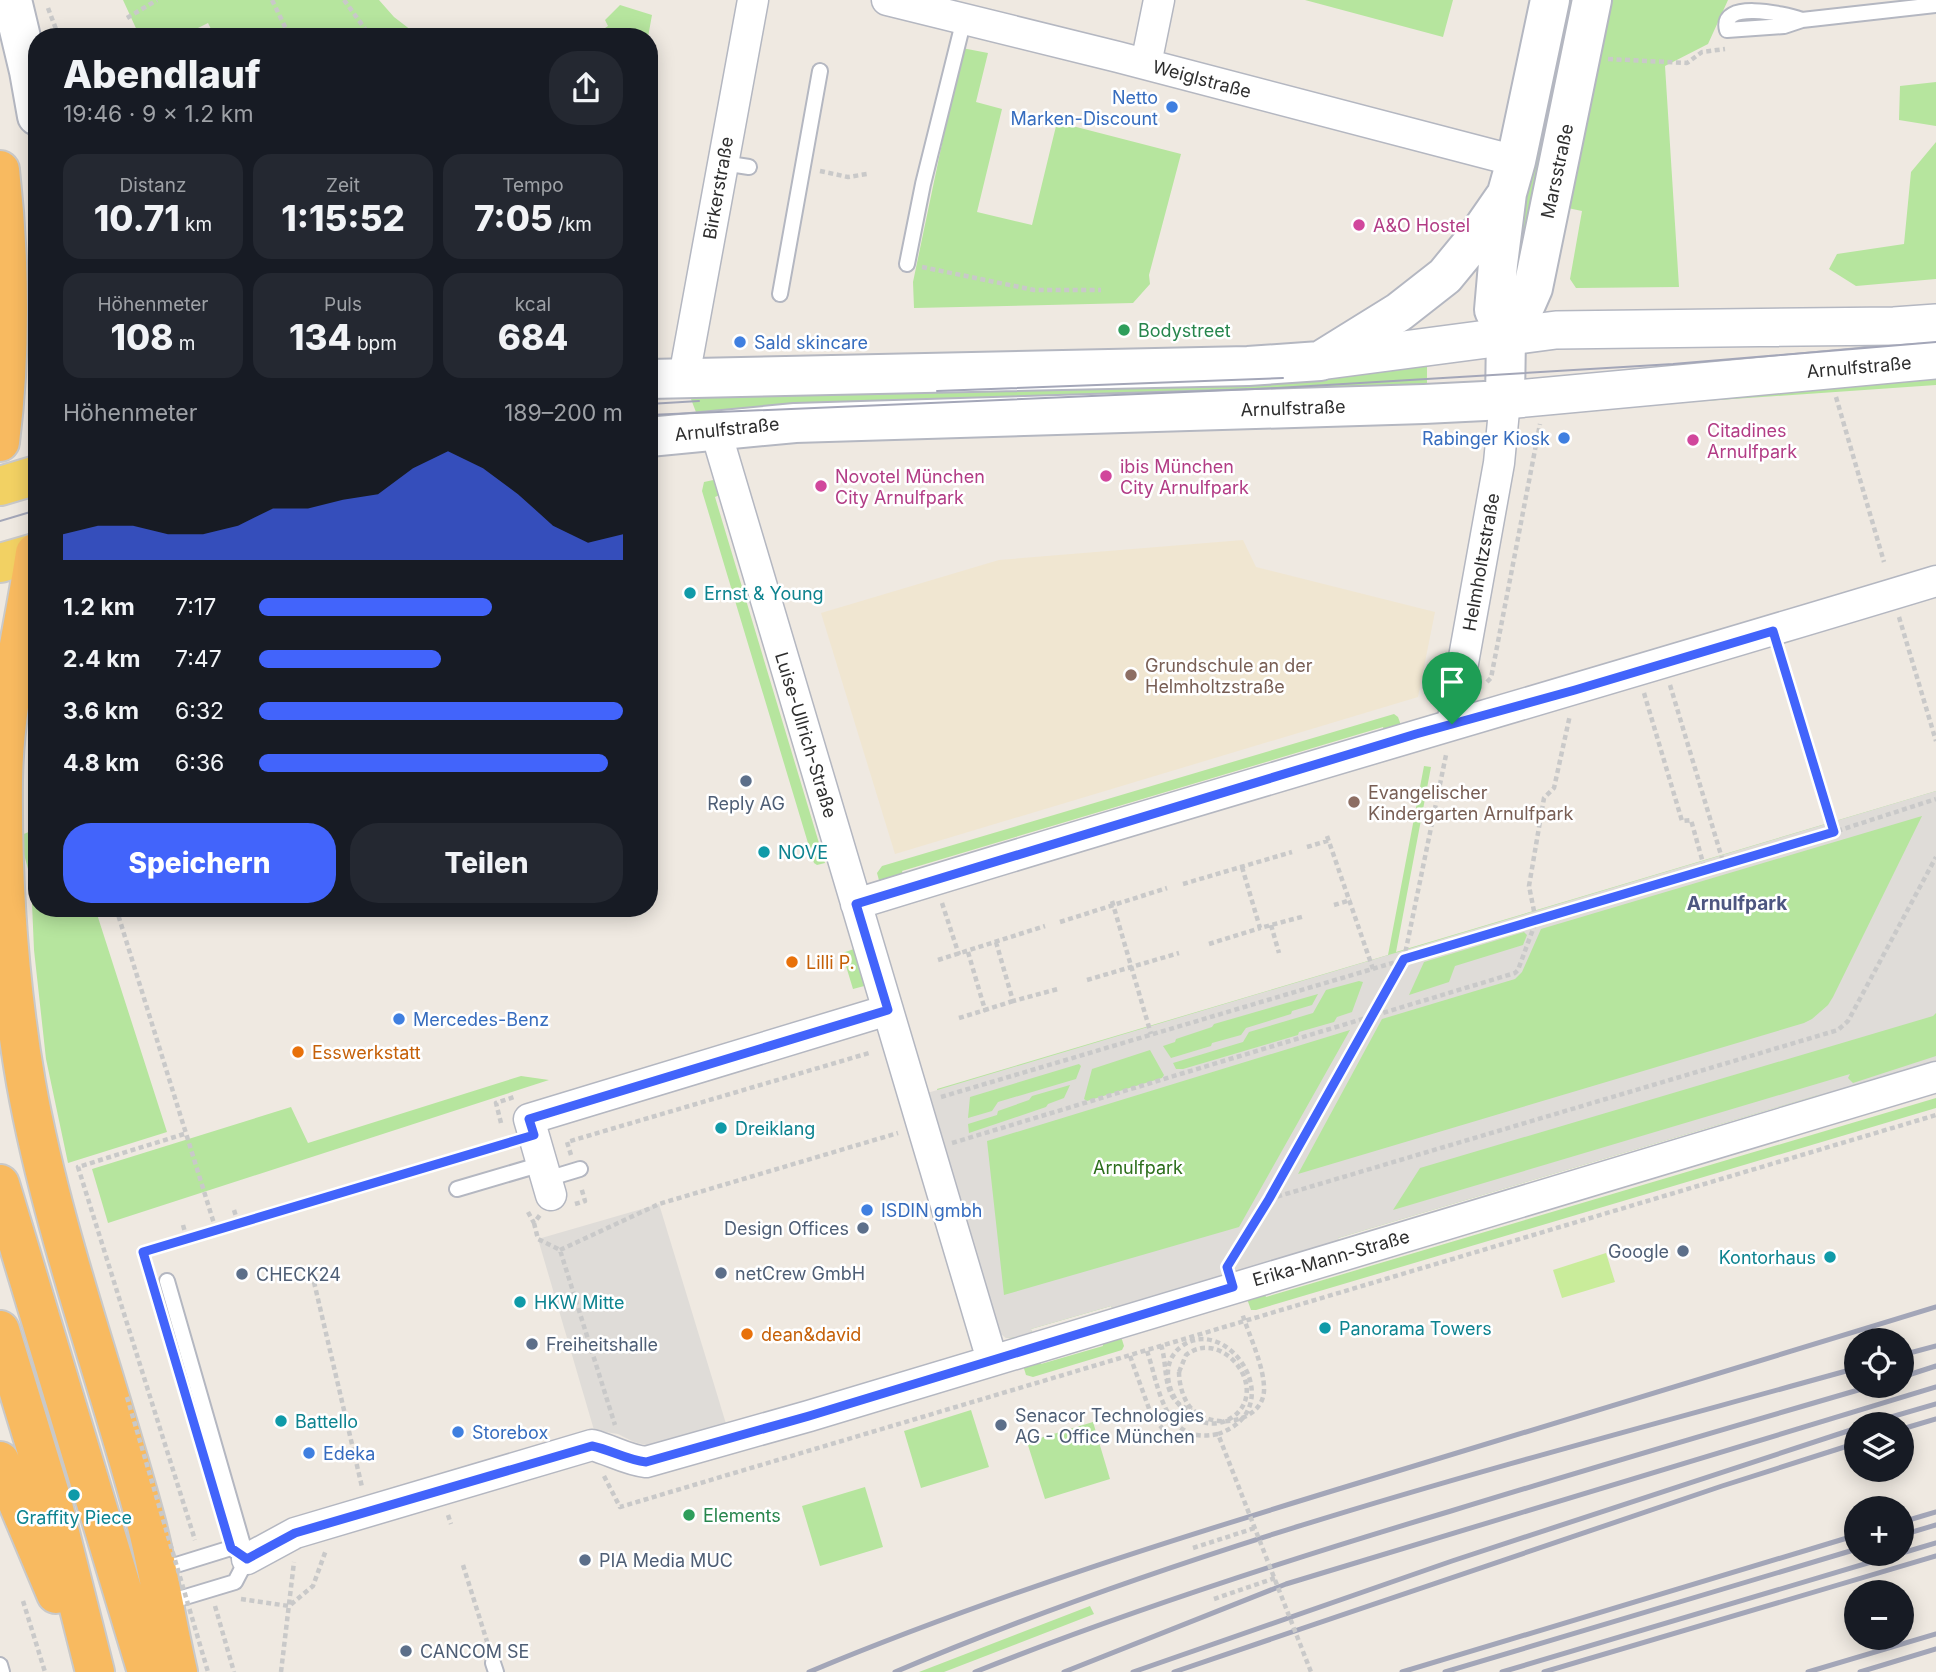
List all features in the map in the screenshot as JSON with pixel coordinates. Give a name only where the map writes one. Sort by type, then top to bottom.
[{"type":"highway","points":[[0,442],[7,324],[2,186]]},
{"type":"highway","points":[[27,554],[3,779],[10,958],[27,1085],[71,1268],[148,1529],[178,1672]]},
{"type":"highway","points":[[0,1184],[147,1672]]},
{"type":"highway","points":[[0,1330],[52,1501],[94,1672]]},
{"type":"highway","points":[[0,1461],[40,1561],[94,1672]]},
{"type":"main road","points":[[12,0],[28,67]]},
{"type":"main road","points":[[1505,400],[1506,335],[1494,310],[1511,177],[1550,0]]},
{"type":"main road","name":"Marsstraße","points":[[1506,335],[1527,304],[1533,288],[1592,0]]},
{"type":"main road","points":[[667,378],[1236,366],[1320,361],[1399,312],[1445,276],[1477,237],[1511,177]]},
{"type":"main road","name":"Arnulfstraße","points":[[658,436],[795,423],[1505,400]]},
{"type":"main road","points":[[0,486],[28,478]]},
{"type":"street","name":"Birkerstraße","points":[[667,378],[736,165],[753,0]]},
{"type":"street","name":"Weiglstraße","points":[[887,0],[1146,64],[1511,177]]},
{"type":"street","points":[[1146,64],[1159,0]]},
{"type":"street","points":[[1320,361],[1556,330],[1894,326],[1936,323]]},
{"type":"street","name":"Arnulfstraße","points":[[1505,400],[1936,360]]},
{"type":"street","name":"Helmholtzstraße","points":[[1452,724],[1499,463],[1505,400]]},
{"type":"street","name":"Luise-Ullrich-Straße","points":[[716,432],[992,1360]]},
{"type":"street","points":[[856,904],[1936,581]]},
{"type":"street","points":[[547,1188],[520,1139],[529,1119],[888,1010]]},
{"type":"street","name":"Erika-Mann-Straße","points":[[247,1559],[295,1533],[592,1446],[646,1462],[1936,1077]]},
{"type":"lane","points":[[1802,20],[1915,4],[1936,5]]},
{"type":"lane","points":[[906,264],[964,19]]},
{"type":"lane","points":[[780,294],[820,71]]},
{"type":"lane","points":[[457,1189],[547,1188],[578,1171]]},
{"type":"lane","points":[[167,1281],[247,1559],[234,1582],[182,1598]]},
{"type":"lane","points":[[173,1566],[231,1548],[247,1559]]},
{"type":"lane","points":[[0,1665],[2,1672]]},
{"type":"path","points":[[44,0],[55,28]]},
{"type":"path","points":[[127,18],[157,0]]},
{"type":"path","points":[[272,0],[286,28]]},
{"type":"path","points":[[344,0],[364,28]]},
{"type":"path","points":[[1600,60],[1687,63]]},
{"type":"path","points":[[803,167],[848,177],[867,174]]},
{"type":"path","points":[[906,264],[1034,290],[1101,290]]},
{"type":"path","points":[[1836,396],[1884,562]]},
{"type":"path","points":[[1898,616],[1936,741]]},
{"type":"path","points":[[1773,631],[1834,832]]},
{"type":"path","points":[[1638,672],[1682,821],[1691,820],[1705,870]]},
{"type":"path","points":[[1670,684],[1724,864]]},
{"type":"path","points":[[559,1250],[659,1204],[922,1127],[1370,1018],[1512,975],[1518,970],[1536,921],[1529,886],[1531,874],[1544,798],[1554,788],[1575,690]]},
{"type":"path","points":[[1162,1346],[1165,1358],[1164,1375],[1168,1389],[1177,1403],[1212,1419],[1230,1421],[1248,1415],[1261,1403],[1263,1380],[1227,1267],[1269,1199],[1404,959],[1452,724]]},
{"type":"path","points":[[922,1127],[1151,1034],[1834,832],[1936,799]]},
{"type":"path","points":[[1311,844],[1328,838],[1373,969]]},
{"type":"path","points":[[1186,881],[1287,852]]},
{"type":"path","points":[[1269,1199],[1838,1030],[1848,1021],[1936,857]]},
{"type":"path","points":[[1242,867],[1260,928]]},
{"type":"path","points":[[1064,919],[1162,888]]},
{"type":"path","points":[[1334,905],[1351,900]]},
{"type":"path","points":[[1113,903],[1151,1034]]},
{"type":"path","points":[[943,908],[959,954]]},
{"type":"path","points":[[1209,944],[1305,916]]},
{"type":"path","points":[[119,917],[216,1230]]},
{"type":"path","points":[[1271,925],[1279,953]]},
{"type":"path","points":[[938,960],[1041,926]]},
{"type":"path","points":[[996,942],[1013,1001]]},
{"type":"path","points":[[968,951],[985,1010]]},
{"type":"path","points":[[1087,980],[1179,953]]},
{"type":"path","points":[[959,1018],[1058,989]]},
{"type":"path","points":[[522,1095],[496,1103],[547,1188],[585,1201],[567,1142],[869,1053]]},
{"type":"path","points":[[184,1134],[78,1167],[201,1558]]},
{"type":"path","points":[[150,1279],[143,1252],[520,1139]]},
{"type":"path","points":[[547,1188],[525,1207],[534,1223],[538,1239],[559,1250],[618,1434],[632,1460]]},
{"type":"path","points":[[534,1223],[547,1188]]},
{"type":"path","points":[[234,1210],[238,1223]]},
{"type":"path","points":[[183,1226],[187,1239]]},
{"type":"path","points":[[314,1282],[368,1512]]},
{"type":"path","points":[[1147,1351],[1158,1393],[1170,1417],[1193,1433],[1206,1435],[1229,1430],[1242,1421],[1251,1401],[1251,1383],[1239,1359],[1224,1345],[1211,1340],[1198,1339],[1177,1350],[1169,1366],[1170,1383],[1181,1408],[1198,1420],[1219,1423],[1233,1416],[1245,1401],[1246,1383],[1235,1361],[1216,1349],[1203,1348],[1186,1355],[1179,1372],[1182,1389],[1193,1410]]},
{"type":"path","points":[[1130,1355],[1151,1414],[1165,1432],[1190,1442],[1193,1433]]},
{"type":"path","points":[[127,1397],[208,1672]]},
{"type":"path","points":[[1218,1434],[1311,1672]]},
{"type":"path","points":[[1193,1548],[1255,1528]]},
{"type":"path","points":[[281,1672],[295,1533]]},
{"type":"path","points":[[463,1565],[494,1667]]},
{"type":"path","points":[[1214,1599],[1275,1578]]},
{"type":"path","points":[[211,1591],[219,1595],[289,1606]]},
{"type":"path","points":[[211,1591],[234,1672]]},
{"type":"shaded area","name":"Grundschule an der Helmholtzstraße","points":[[1243,540],[1256,567],[1435,612],[1418,697],[895,854],[821,613],[999,560]]},
{"type":"shaded area","points":[[1936,791],[1936,1013],[1933,1016],[1420,1168],[1393,1210],[1850,1074],[1848,1078],[1853,1083],[1936,1056],[1936,1067],[1821,1102],[1818,1095],[1338,1238],[1340,1244],[1114,1312],[1111,1306],[1031,1329],[1033,1337],[1006,1338],[998,1332],[924,1094]],"holes":[[[1922,816],[1833,997],[1812,1019],[1298,1174],[1382,1019],[1515,979],[1522,972],[1541,929]],[[1524,932],[1527,935],[1523,945],[1455,966],[1449,982],[1409,995],[1424,962]],[[1363,982],[1352,1012],[1337,1017],[1334,1022],[1183,1069],[1176,1069],[1173,1063],[1243,1042],[1249,1032],[1313,1013],[1326,990]],[[1318,994],[1312,1005],[1246,1028],[1241,1035],[1212,1043],[1211,1046],[1171,1058],[1163,1046],[1214,1024]],[[1350,1030],[1239,1227],[1004,1295],[987,1141]],[[1150,1050],[1164,1075],[1162,1078],[1087,1101],[1084,1099],[1092,1069]],[[1079,1064],[1081,1066],[1076,1079],[998,1102],[992,1111],[968,1118],[970,1097]],[[1070,1085],[1064,1098],[1046,1107],[969,1133],[968,1124],[997,1115],[998,1111],[1029,1100],[1032,1096]]]},
{"type":"shaded area","points":[[659,1204],[727,1427],[654,1447],[618,1434],[594,1430],[538,1239]]},
{"type":"green space","points":[[123,0],[379,0],[408,28],[210,28],[208,23],[198,28],[136,28]]},
{"type":"green space","points":[[1305,0],[1453,0],[1443,37]]},
{"type":"green space","points":[[1561,0],[1574,0],[1522,266],[1507,293]]},
{"type":"green space","points":[[1603,0],[1728,0],[1708,44],[1665,66],[1679,287],[1576,288],[1570,279],[1582,211],[1563,207]]},
{"type":"green space","points":[[620,5],[652,15],[650,28],[605,28],[608,26],[605,20]]},
{"type":"green space","points":[[962,48],[988,53],[976,102],[1002,109],[977,212],[1032,225],[1057,122],[1181,154],[1149,275],[1150,284],[1133,303],[914,308],[913,282]]},
{"type":"green space","points":[[1936,82],[1936,126],[1899,120],[1900,86]]},
{"type":"green space","points":[[1936,142],[1936,279],[1856,286],[1829,269],[1837,254],[1904,244],[1911,172]]},
{"type":"green space","points":[[1427,359],[1427,393],[699,420],[686,386]]},
{"type":"green space","points":[[1936,371],[1936,385],[1618,407]]},
{"type":"green space","points":[[718,479],[722,494],[715,497],[825,863],[814,863],[702,491],[704,482]]},
{"type":"green space","points":[[1394,714],[1402,728],[1385,734],[1383,727],[902,871],[904,878],[880,884],[877,873],[882,866]]},
{"type":"green space","name":"Arnulfpark","points":[[1424,766],[1431,767],[1396,952],[1936,791],[1936,1067],[1821,1102],[1818,1095],[1338,1238],[1340,1244],[1114,1312],[1111,1306],[1031,1329],[1033,1337],[1006,1338],[937,1089],[1388,955]]},
{"type":"green space","points":[[28,832],[28,869],[19,836]]},
{"type":"green space","points":[[33,917],[98,917],[167,1132],[68,1163],[46,1059]]},
{"type":"green space","points":[[857,948],[868,985],[853,989],[842,953]]},
{"type":"green space","points":[[521,1076],[549,1080],[108,1223],[92,1169],[291,1107],[308,1143]]},
{"type":"green space","points":[[1936,1098],[1936,1108],[1256,1310],[1251,1310],[1246,1296],[1263,1290],[1266,1297]]},
{"type":"green space","points":[[1606,1253],[1615,1282],[1562,1298],[1553,1270]]},
{"type":"green space","points":[[1120,1333],[1124,1346],[1122,1350],[1033,1377],[1026,1375],[1022,1362],[1038,1357],[1041,1364],[1103,1346],[1101,1338]]},
{"type":"green space","points":[[971,1410],[989,1467],[921,1488],[904,1431]]},
{"type":"green space","points":[[1093,1422],[1110,1479],[1045,1499],[1027,1442]]},
{"type":"green space","points":[[865,1487],[883,1547],[820,1566],[802,1506]]},
{"type":"green space","points":[[1090,1606],[1094,1614],[944,1672],[919,1672]]},
{"type":"tram line","points":[[658,415],[1277,388],[1673,364],[1936,342]]},
{"type":"tram line","points":[[937,391],[1283,378]]},
{"type":"tram line","points":[[658,403],[699,401]]},
{"type":"tram line","points":[[0,521],[28,513]]},
{"type":"railway","points":[[809,1672],[949,1617],[1163,1544],[1936,1307]]},
{"type":"railway","points":[[1914,1352],[1936,1346]]},
{"type":"railway","points":[[1914,1373],[1936,1366]]},
{"type":"railway","points":[[895,1672],[1131,1581],[1250,1542],[1492,1469],[1844,1372]]},
{"type":"railway","points":[[1064,1672],[1286,1584],[1936,1387]]},
{"type":"railway","points":[[975,1672],[1152,1606],[1271,1567],[1844,1394]]},
{"type":"railway","points":[[1908,1412],[1936,1404]]},
{"type":"railway","points":[[1914,1425],[1936,1419]]},
{"type":"railway","points":[[1133,1672],[1452,1561],[1844,1432]]},
{"type":"railway","points":[[1174,1672],[1844,1447]]},
{"type":"railway","points":[[1914,1518],[1936,1512]]},
{"type":"railway","points":[[1914,1531],[1936,1525]]},
{"type":"railway","points":[[1402,1672],[1844,1539]]},
{"type":"railway","points":[[1914,1549],[1936,1543]]},
{"type":"railway","points":[[1445,1672],[1844,1553]]},
{"type":"railway","points":[[1544,1672],[1936,1556]]},
{"type":"railway","points":[[1502,1672],[1858,1566]]},
{"type":"railway","points":[[1808,1672],[1936,1634]]},
{"type":"railway","points":[[1860,1672],[1936,1649]]},
{"type":"place","name":"Netto Marken-Discount","points":[[1172,107]]},
{"type":"place","name":"A&O Hostel","points":[[1359,225]]},
{"type":"place","name":"Bodystreet","points":[[1124,330]]},
{"type":"place","name":"Sald skincare","points":[[740,342]]},
{"type":"place","name":"Rabinger Kiosk","points":[[1564,438]]},
{"type":"place","name":"Citadines Arnulfpark","points":[[1693,440]]},
{"type":"place","name":"ibis München City Arnulfpark","points":[[1106,476]]},
{"type":"place","name":"Novotel München City Arnulfpark","points":[[821,486]]},
{"type":"place","name":"Ernst & Young","points":[[690,593]]},
{"type":"place","name":"Grundschule an der Helmholtzstraße","points":[[1131,675]]},
{"type":"place","name":"Reply AG","points":[[746,781]]},
{"type":"place","name":"Evangelischer Kindergarten Arnulfpark","points":[[1354,802]]},
{"type":"place","name":"NOVE","points":[[764,852]]},
{"type":"place","name":"Lilli P.","points":[[792,962]]},
{"type":"place","name":"Mercedes-Benz","points":[[399,1019]]},
{"type":"place","name":"Esswerkstatt","points":[[298,1052]]},
{"type":"place","name":"Dreiklang","points":[[721,1128]]},
{"type":"place","name":"ISDIN gmbh","points":[[867,1210]]},
{"type":"place","name":"Design Offices","points":[[863,1228]]},
{"type":"place","name":"Google","points":[[1683,1251]]},
{"type":"place","name":"Kontorhaus","points":[[1830,1257]]},
{"type":"place","name":"netCrew GmbH","points":[[721,1273]]},
{"type":"place","name":"CHECK24","points":[[242,1274]]},
{"type":"place","name":"HKW Mitte","points":[[520,1302]]},
{"type":"place","name":"Panorama Towers","points":[[1325,1328]]},
{"type":"place","name":"dean&david","points":[[747,1334]]},
{"type":"place","name":"Freiheitshalle","points":[[532,1344]]},
{"type":"place","name":"Battello","points":[[281,1421]]},
{"type":"place","name":"Senacor Technologies AG - Office München","points":[[1001,1425]]},
{"type":"place","name":"Storebox","points":[[458,1432]]},
{"type":"place","name":"Edeka","points":[[309,1453]]},
{"type":"place","name":"Graffity Piece","points":[[74,1495]]},
{"type":"place","name":"Elements","points":[[689,1515]]},
{"type":"place","name":"PIA Media MUC","points":[[585,1560]]},
{"type":"place","name":"CANCOM SE","points":[[406,1651]]},
{"type":"district","name":"Arnulfpark","points":[[1737,903]]},
{"type":"route","points":[[1773,631],[1834,832],[1404,959],[1269,1199],[1227,1267],[1233,1287],[809,1416],[646,1462],[592,1446],[295,1533],[247,1559],[231,1548],[143,1252],[534,1135],[529,1119],[888,1010],[856,904],[1452,724],[1773,631]]}]
